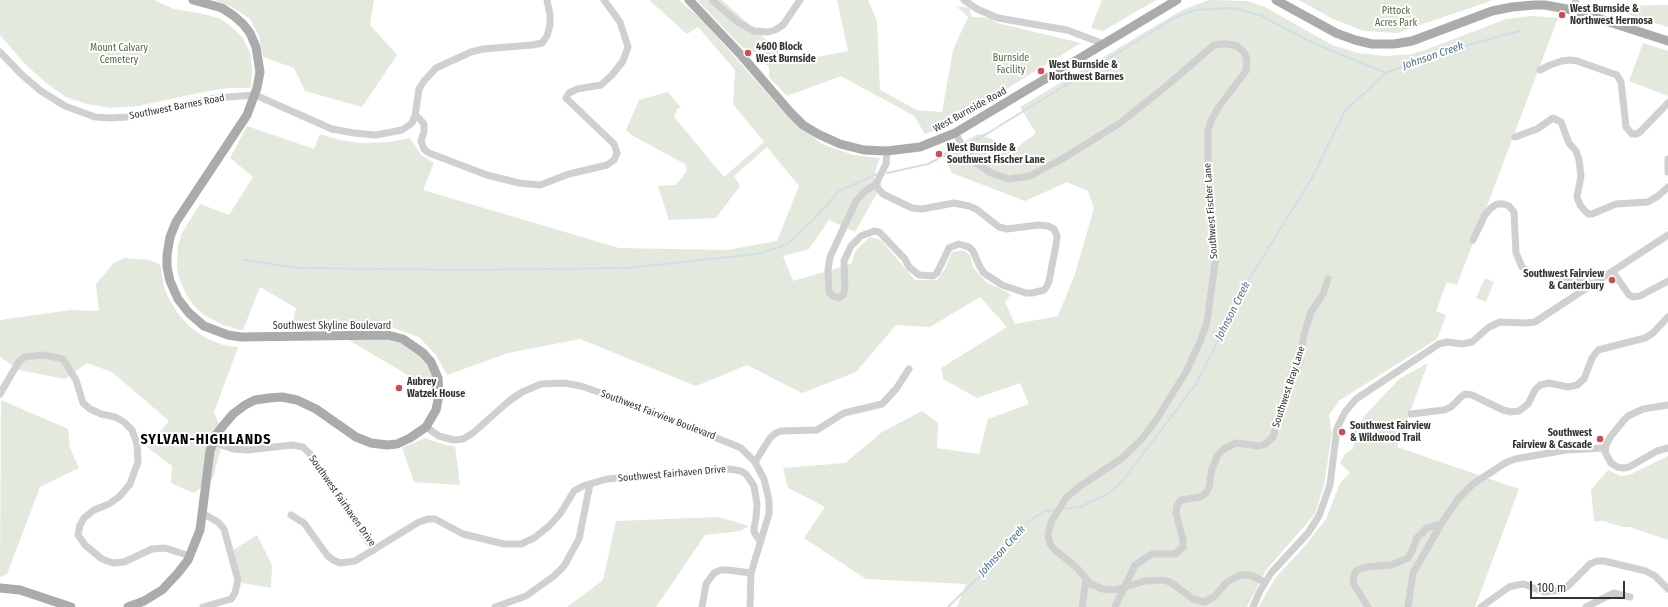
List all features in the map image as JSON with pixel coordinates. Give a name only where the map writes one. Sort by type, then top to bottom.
[{"type":"main road","name":"Southwest Skyline Boulevard","points":[[128,607],[144,601],[162,590],[178,573],[190,556],[199,536],[209,459],[214,442],[222,427],[238,410],[255,400],[287,398],[302,402],[316,409],[351,435],[371,443],[382,445],[397,444],[410,438],[426,427],[433,416],[438,402],[440,389],[434,367],[427,357],[408,341],[388,335],[241,337],[228,335],[210,329],[199,322],[184,308],[178,299],[170,281],[167,267],[170,237],[176,222],[247,115],[255,95],[260,67],[258,52],[250,33],[243,24],[229,12],[217,6],[193,0]]},
{"type":"main road","name":"West Burnside Road","points":[[689,0],[741,55],[803,125],[840,144],[864,150],[887,152],[920,147],[955,133],[1177,0]]},
{"type":"main road","points":[[1276,0],[1336,33],[1363,42],[1384,44],[1403,43],[1419,39],[1479,16],[1506,8],[1545,5],[1572,10],[1668,41]]},
{"type":"main road","points":[[0,588],[14,589],[70,607]]},
{"type":"street","points":[[547,0],[550,25],[547,36],[542,42],[532,45],[471,52],[436,68],[424,81],[419,89],[415,116],[424,124],[424,132],[421,141],[424,149],[429,153],[493,177],[519,183],[540,185],[569,174],[608,165],[614,160],[617,153],[614,144],[566,98],[569,93],[577,89],[601,85],[612,75],[623,61],[628,48],[620,22],[604,0]]},
{"type":"street","points":[[712,0],[739,23],[754,31],[768,32],[783,25],[800,0]]},
{"type":"street","points":[[964,0],[977,9],[998,18],[1067,30],[1104,44]]},
{"type":"street","points":[[1572,10],[1576,0]]},
{"type":"street","name":"Southwest Fischer Lane","points":[[955,133],[972,160],[991,173],[1009,179],[1030,176],[1074,152],[1120,123],[1214,45],[1220,44],[1237,46],[1241,48],[1246,56],[1246,72],[1218,108],[1208,131],[1208,191],[1214,238],[1215,263],[1207,322],[1200,342],[1178,385],[1142,439],[1121,459],[1080,486],[1066,498],[1049,526],[1048,538],[1052,547],[1076,567],[1086,580],[1102,589],[1115,590],[1145,581],[1164,580],[1172,583],[1192,599],[1204,602],[1214,597],[1227,582],[1240,575],[1250,575],[1265,582]]},
{"type":"street","name":"Southwest Barnes Road","points":[[0,52],[22,75],[41,91],[65,106],[95,117],[127,117],[216,98],[255,95],[332,129],[354,134],[376,135],[402,130],[412,123],[415,116]]},
{"type":"street","points":[[1540,70],[1562,61],[1570,60],[1617,75],[1621,82],[1626,127],[1632,134],[1640,132],[1668,103]]},
{"type":"street","points":[[1515,137],[1537,129],[1553,118],[1561,122],[1565,135],[1569,143],[1576,151],[1579,160],[1581,176],[1577,197],[1580,205],[1588,214],[1592,214],[1616,204],[1648,202],[1668,187]]},
{"type":"street","points":[[875,185],[883,194],[912,208],[922,209],[954,203],[976,209],[999,227],[1008,229],[1038,225],[1048,226],[1054,229],[1057,236],[1056,245],[1047,286],[1044,290],[1026,293],[1002,285],[984,273],[974,252],[969,247],[959,244],[949,248],[937,273],[932,276],[919,275],[914,272],[879,232],[874,231],[861,236],[851,246],[844,261],[845,290],[843,295],[839,298],[833,296],[829,292],[828,270],[830,257],[856,201],[865,191],[875,185],[886,164],[887,152]]},
{"type":"street","points":[[1668,160],[1668,172]]},
{"type":"street","points":[[1473,240],[1485,215],[1491,208],[1497,204],[1504,204],[1509,206],[1514,212],[1516,253],[1522,267],[1529,272],[1585,280],[1592,285]]},
{"type":"street","points":[[1253,607],[1265,582],[1279,564],[1308,533],[1319,516],[1330,485],[1337,428],[1345,412],[1356,399],[1373,386],[1439,344],[1447,342],[1462,344],[1472,342],[1489,327],[1500,322],[1535,322],[1553,312],[1668,235]]},
{"type":"street","points":[[1613,272],[1629,295],[1633,297],[1640,296],[1668,281]]},
{"type":"street","name":"Southwest Bray Lane","points":[[1116,607],[1132,568],[1142,559],[1152,554],[1175,554],[1183,547],[1183,540],[1176,513],[1177,506],[1181,500],[1200,497],[1206,493],[1209,488],[1212,469],[1218,455],[1224,449],[1236,443],[1259,446],[1265,444],[1273,437],[1291,375],[1300,361],[1304,334],[1311,312],[1323,294],[1328,279]]},
{"type":"street","points":[[1411,414],[1444,410],[1451,407],[1466,394],[1472,395],[1507,412],[1519,411],[1528,404],[1535,390],[1540,385],[1549,383],[1568,386],[1577,385],[1584,379],[1592,358],[1598,350],[1646,338],[1653,334],[1668,317]]},
{"type":"street","points":[[0,394],[18,363],[24,357],[44,355],[63,359],[76,380],[83,403],[90,409],[101,414],[115,417],[124,422],[132,430],[138,444],[138,462],[130,484],[120,496],[109,504],[94,510],[84,518],[80,525],[78,535],[85,545],[102,559],[113,563],[124,562],[152,549],[165,548],[179,551],[190,556]]},
{"type":"street","points":[[755,462],[770,438],[781,431],[817,430],[823,428],[844,414],[882,404],[896,389],[909,369]]},
{"type":"street","name":"Southwest Fairview Boulevard","points":[[426,427],[439,436],[450,440],[462,439],[473,434],[509,401],[522,392],[541,384],[564,383],[581,386],[607,395],[741,448],[755,462],[764,479],[769,500],[769,514],[751,573],[750,607]]},
{"type":"street","points":[[1668,405],[1643,409],[1628,416],[1613,432],[1605,448],[1608,461],[1617,467],[1624,468],[1629,467],[1657,451],[1668,448]]},
{"type":"street","name":"Southwest Fairhaven Drive","points":[[214,442],[233,449],[248,450],[292,445],[303,447],[310,454],[374,550],[419,522],[428,519],[435,519],[463,534],[504,544],[521,544],[534,538],[549,526],[560,514],[574,492],[582,486],[607,479],[730,469],[742,471],[746,474],[754,486],[756,494],[756,518],[754,532],[760,541]]},
{"type":"street","points":[[1408,607],[1413,572],[1441,524],[1462,494],[1473,484],[1515,458],[1566,450],[1605,448]]},
{"type":"street","points":[[495,607],[526,596],[554,576],[564,566],[579,540],[590,484]]},
{"type":"street","points":[[202,513],[218,522],[224,529],[238,580],[235,593],[231,599],[203,607]]},
{"type":"street","points":[[291,515],[304,524],[327,555],[340,563],[355,561],[374,550]]},
{"type":"street","points":[[1368,607],[1353,582],[1356,571],[1366,567],[1391,565],[1408,558],[1417,538],[1427,528],[1441,524]]},
{"type":"street","points":[[1481,607],[1509,587],[1517,584],[1524,584],[1550,593],[1562,590],[1590,564],[1598,561],[1604,561],[1646,571],[1656,576],[1668,589]]},
{"type":"street","points":[[702,607],[706,584],[714,573],[728,570],[751,573]]},
{"type":"street","points":[[1082,607],[1086,580]]},
{"type":"street","points":[[1586,607],[1612,594],[1630,597]]},
{"type":"green space","name":"Mount Calvary Cemetery","points":[[0,0],[154,0],[174,9],[219,18],[232,27],[243,38],[250,53],[252,67],[251,88],[229,88],[138,106],[110,108],[87,104],[66,97],[45,82],[23,62],[0,35]]},
{"type":"green space","points":[[214,0],[374,0],[370,25],[397,55],[362,107],[305,91],[294,68],[263,57],[259,36],[250,19],[232,7]]},
{"type":"green space","points":[[649,0],[679,0],[703,21],[786,115],[822,144],[853,155],[880,158],[873,177],[882,184],[855,232],[829,220],[809,249],[783,256],[793,281],[851,264],[856,250],[870,237],[881,240],[915,280],[937,280],[945,269],[952,252],[963,250],[970,255],[973,267],[986,282],[1011,294],[1005,302],[1015,324],[1058,316],[1075,274],[1094,208],[1088,191],[1067,182],[1025,201],[952,173],[943,153],[978,134],[1016,148],[1036,133],[1020,107],[1182,10],[1209,0],[1247,1],[1265,7],[1332,45],[1358,53],[1385,56],[1412,54],[1506,19],[1532,16],[1558,18],[1457,285],[1447,282],[1436,311],[1446,315],[1437,339],[1340,400],[1329,415],[1332,433],[1324,485],[1315,514],[1266,570],[1247,607],[957,607],[966,584],[866,579],[804,538],[825,507],[788,488],[783,468],[845,463],[882,432],[922,411],[938,423],[937,448],[979,454],[988,419],[1029,404],[1020,383],[977,398],[943,379],[941,368],[1007,327],[980,297],[930,327],[896,325],[856,372],[802,393],[747,365],[696,386],[580,339],[508,353],[447,375],[436,355],[419,337],[391,327],[291,330],[296,308],[260,287],[243,330],[223,325],[204,315],[194,306],[186,294],[180,281],[177,268],[178,246],[182,233],[200,204],[229,215],[253,177],[230,158],[247,126],[314,149],[320,134],[340,140],[360,143],[390,142],[410,138],[421,155],[434,163],[423,190],[619,248],[728,250],[777,241],[799,186],[767,147],[734,176],[740,186],[716,218],[669,220],[658,186],[676,185],[687,171],[685,164],[633,136],[626,130],[639,100],[668,92],[681,108],[677,109],[674,117],[724,177],[764,142],[733,104],[735,70],[698,27],[687,34]]},
{"type":"green space","name":"Burnside Facility","points":[[697,0],[722,0],[791,62],[848,51],[837,0],[868,0],[877,21],[880,90],[917,110],[942,112],[953,50],[968,17],[956,6],[969,8],[972,17],[990,18],[997,23],[1081,43],[972,110],[942,127],[925,134],[914,116],[841,76],[787,96],[769,77],[769,67],[752,51],[742,47]]},
{"type":"green space","points":[[1102,0],[1156,0],[1103,31],[1091,28]]},
{"type":"green space","name":"Pittock Acres Park","points":[[1299,0],[1493,0],[1397,33],[1364,31],[1333,19]]},
{"type":"green space","points":[[1668,5],[1668,27],[1601,6]]},
{"type":"green space","points":[[1643,43],[1668,51],[1668,96],[1629,81]]},
{"type":"green space","points":[[124,258],[149,260],[160,264],[164,287],[169,299],[179,315],[191,328],[206,338],[223,345],[238,347],[214,412],[224,437],[213,478],[194,493],[171,483],[172,466],[147,447],[169,421],[112,372],[87,363],[65,379],[19,370],[0,357],[0,320],[71,310],[99,311],[96,284],[114,263]]},
{"type":"green space","points":[[1485,278],[1494,282],[1486,302],[1476,298]]},
{"type":"green space","points":[[347,339],[388,339],[409,346],[427,362],[436,379],[423,384]]},
{"type":"green space","points":[[1428,363],[1397,447],[1519,489],[1475,607],[1258,607],[1276,577],[1303,548],[1326,519],[1340,483],[1350,473],[1340,463],[1345,454],[1354,448],[1354,430],[1367,413],[1399,379]]},
{"type":"green space","points":[[1,400],[68,429],[70,448],[79,468],[40,487],[7,574],[0,577]]},
{"type":"green space","points":[[425,438],[445,445],[455,446],[460,485],[414,482],[402,448]]},
{"type":"green space","points":[[1668,456],[1668,540],[1630,527],[1623,527],[1603,521],[1594,521],[1591,490],[1608,470],[1620,476],[1629,475]]},
{"type":"green space","points":[[719,517],[749,526],[740,531],[705,535],[656,607],[567,607],[603,580],[616,521]]},
{"type":"green space","points":[[257,535],[272,565],[271,588],[242,583],[233,550]]},
{"type":"waterway","points":[[965,145],[988,133],[1176,17],[1196,10],[1233,8],[1260,15],[1313,43],[1386,73]]},
{"type":"waterway","name":"Johnson Creek","points":[[1061,509],[1080,507],[1107,494],[1121,483],[1196,384],[1248,281],[1312,178],[1345,111],[1386,73],[1441,52],[1520,31]]},
{"type":"waterway","points":[[887,173],[928,164],[959,148]]},
{"type":"waterway","points":[[243,260],[300,268],[464,270],[628,268],[757,254],[786,245],[814,219],[839,191],[877,174]]},
{"type":"waterway","name":"Johnson Creek","points":[[948,607],[986,570],[1023,525],[1045,511],[1057,510]]},
{"type":"place","name":"West Burnside & Northwest Hermosa","points":[[1562,15]]},
{"type":"place","name":"4600 Block West Burnside","points":[[748,53]]},
{"type":"place","name":"West Burnside & Northwest Barnes","points":[[1041,71]]},
{"type":"place","name":"West Burnside & Southwest Fischer Lane","points":[[939,154]]},
{"type":"place","name":"Southwest Fairview & Canterbury","points":[[1612,280]]},
{"type":"place","name":"Aubrey Watzek House","points":[[399,388]]},
{"type":"place","name":"Southwest Fairview & Wildwood Trail","points":[[1342,432]]},
{"type":"place","name":"Southwest Fairview & Cascade","points":[[1600,439]]},
{"type":"district","name":"SYLVAN-HIGHLANDS","points":[[206,440]]}]
